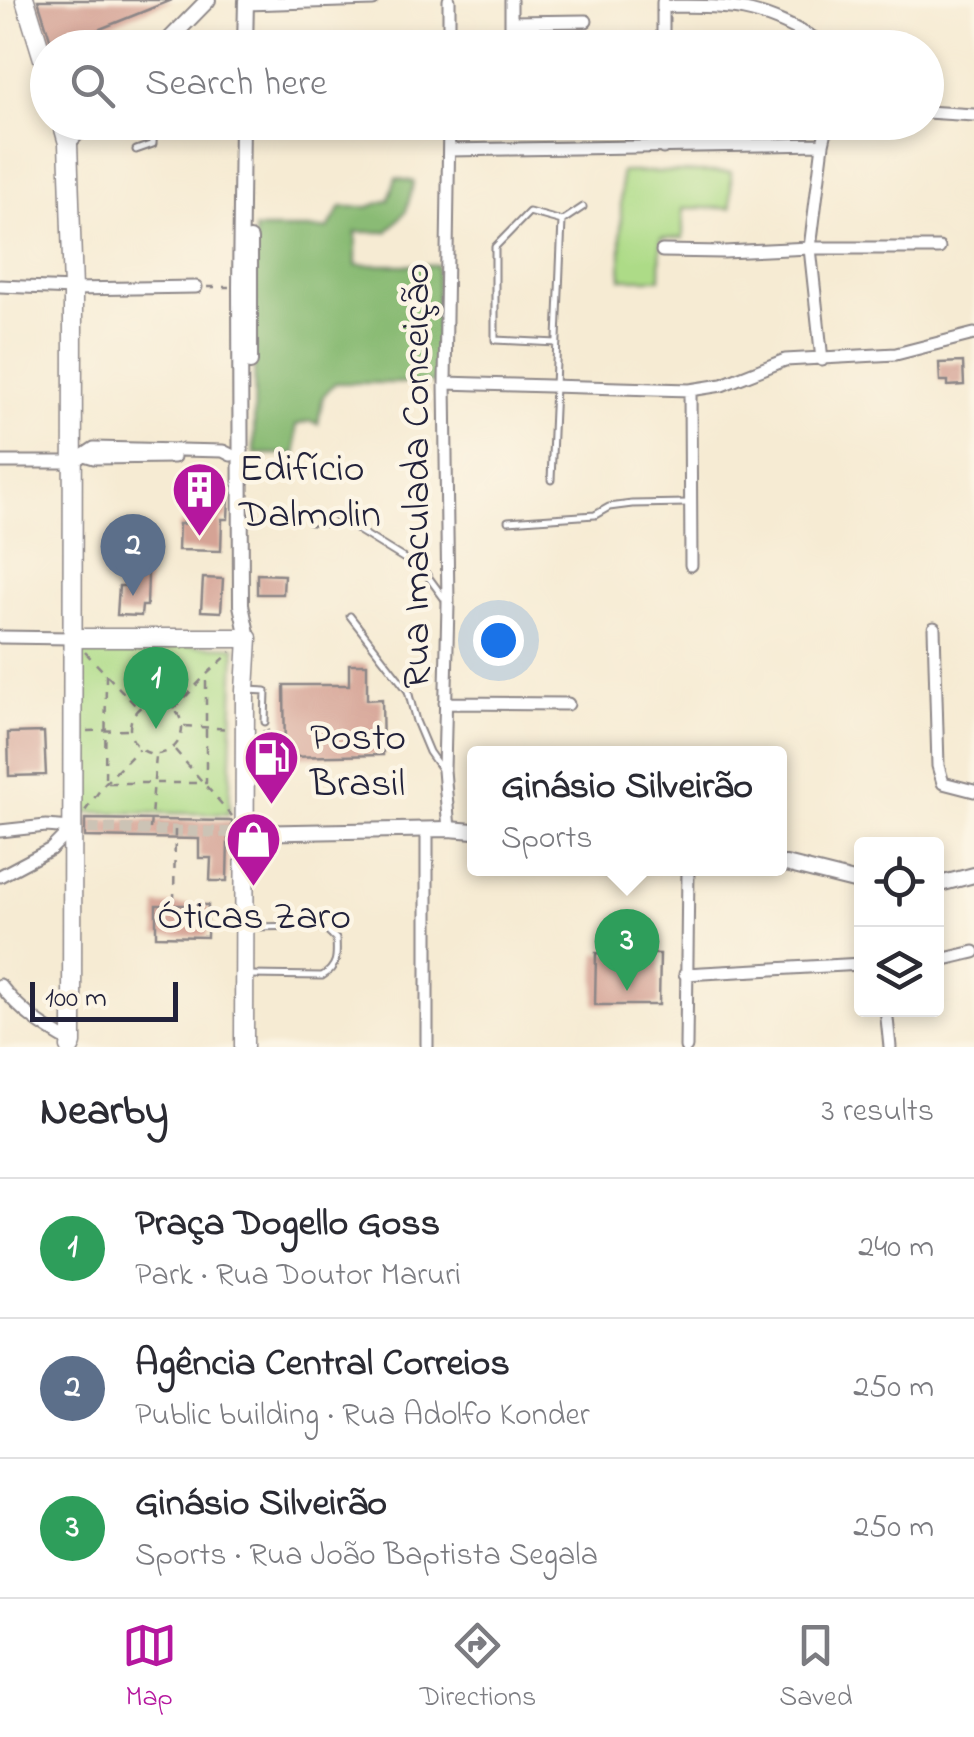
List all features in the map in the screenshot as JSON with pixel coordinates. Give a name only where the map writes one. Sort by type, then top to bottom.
[{"type":"main road","points":[[25,0],[34,30]]},
{"type":"main road","points":[[67,140],[78,458],[72,638],[71,1045]]},
{"type":"main road","points":[[72,638],[248,638],[244,1047]]},
{"type":"street","points":[[178,30],[208,0]]},
{"type":"street","points":[[245,30],[246,2],[373,0]]},
{"type":"street","points":[[449,0],[449,30]]},
{"type":"street","points":[[510,30],[511,0]]},
{"type":"street","points":[[663,30],[663,3],[739,9],[798,30]]},
{"type":"street","points":[[511,22],[586,20]]},
{"type":"street","points":[[944,113],[974,115]]},
{"type":"street","points":[[68,143],[71,140]]},
{"type":"street","points":[[245,140],[240,286],[241,605],[248,638]]},
{"type":"street","points":[[245,140],[241,455],[250,526],[248,638]]},
{"type":"street","name":"Rua Imaculada Conceição","points":[[449,140],[444,770],[449,830]]},
{"type":"street","points":[[663,140],[663,148]]},
{"type":"street","points":[[822,360],[810,248],[824,140]]},
{"type":"street","points":[[449,150],[823,144]]},
{"type":"street","points":[[662,251],[939,248]]},
{"type":"street","points":[[0,286],[196,287]]},
{"type":"street","points":[[445,384],[690,390],[722,386],[785,360],[896,354],[974,334]]},
{"type":"street","points":[[690,390],[691,565]]},
{"type":"street","points":[[0,462],[241,455]]},
{"type":"street","points":[[934,628],[938,766],[944,783],[974,792]]},
{"type":"street","points":[[0,637],[72,638]]},
{"type":"street","points":[[445,703],[568,704]]},
{"type":"street","points":[[0,831],[46,826],[72,828]]},
{"type":"street","points":[[0,876],[51,849],[72,828]]},
{"type":"street","points":[[427,830],[427,1047]]},
{"type":"street","points":[[245,833],[467,831]]},
{"type":"street","points":[[787,864],[854,881]]},
{"type":"street","points":[[944,883],[974,875]]},
{"type":"street","points":[[686,1047],[688,876]]},
{"type":"street","points":[[944,959],[974,952]]},
{"type":"street","points":[[685,974],[854,964]]},
{"type":"street","points":[[0,986],[38,1024],[71,1045]]},
{"type":"street","points":[[887,1017],[890,1047]]},
{"type":"lane","points":[[136,150],[153,144],[153,140]]},
{"type":"lane","points":[[557,344],[494,340],[494,246],[529,212],[562,221],[583,208]]},
{"type":"lane","points":[[551,480],[562,221]]},
{"type":"lane","points":[[508,522],[595,515],[609,507],[632,504],[690,503]]},
{"type":"lane","points":[[335,516],[424,571],[448,604]]},
{"type":"lane","points":[[350,616],[408,691],[428,752],[444,770]]},
{"type":"lane","points":[[245,690],[266,691],[266,722]]},
{"type":"lane","points":[[244,975],[322,976],[332,971],[337,958],[336,939],[326,929],[245,926]]},
{"type":"path","points":[[196,287],[240,286]]},
{"type":"path","points":[[250,526],[258,513],[273,506],[297,524],[351,526]]},
{"type":"path","points":[[72,638],[138,709]]},
{"type":"path","points":[[174,709],[206,674],[248,638]]},
{"type":"path","points":[[106,674],[106,783]]},
{"type":"path","points":[[206,674],[206,783]]},
{"type":"path","points":[[160,702],[174,709],[182,726],[173,748],[156,754],[140,748],[130,730],[138,709],[160,702]]},
{"type":"path","points":[[266,722],[270,737],[282,748]]},
{"type":"path","points":[[246,750],[264,748],[266,722]]},
{"type":"path","points":[[182,726],[245,730]]},
{"type":"path","points":[[72,732],[130,730]]},
{"type":"path","points":[[72,828],[106,783],[140,748]]},
{"type":"path","points":[[173,748],[245,833]]},
{"type":"path","points":[[150,829],[156,754]]},
{"type":"path","points":[[106,783],[206,783]]},
{"type":"path","points":[[174,900],[175,830]]},
{"type":"green space","points":[[621,172],[731,172],[731,208],[683,208],[683,238],[661,238],[660,279],[621,279]]},
{"type":"green space","points":[[396,178],[414,182],[406,211],[387,232],[356,232],[356,265],[437,265],[437,383],[335,383],[323,396],[318,424],[310,421],[296,425],[296,454],[254,454],[255,229],[328,229],[341,207],[368,207],[389,200]]},
{"type":"green space","points":[[78,642],[235,647],[229,814],[79,812]]},
{"type":"building","points":[[38,0],[172,0],[98,30],[47,30]]},
{"type":"building","points":[[963,362],[964,385],[948,386],[948,381],[940,381],[939,363]]},
{"type":"building","points":[[184,495],[229,496],[228,519],[222,519],[221,551],[178,550]]},
{"type":"building","points":[[128,573],[148,574],[147,606],[142,606],[141,616],[117,615],[119,586],[127,586]]},
{"type":"building","points":[[257,574],[284,575],[283,594],[257,594]]},
{"type":"building","points":[[203,578],[223,579],[221,612],[201,611]]},
{"type":"building","points":[[349,664],[367,664],[367,700],[382,699],[383,755],[285,757],[284,685],[349,685]]},
{"type":"building","points":[[44,732],[46,775],[9,776],[8,733]]},
{"type":"building","points":[[85,819],[232,821],[227,881],[210,881],[211,858],[199,858],[199,839],[85,837]]},
{"type":"building","points":[[156,905],[208,905],[207,937],[156,936]]},
{"type":"building","points":[[596,953],[660,954],[659,1005],[595,1005]]},
{"type":"tunnel","points":[[72,828],[245,833]]},
{"type":"place","name":"Edifício Dalmolin","points":[[200,538]]},
{"type":"place","name":"Agência Central Correios","points":[[133,596]]},
{"type":"place","name":"Praça Dogello Goss","points":[[156,729]]},
{"type":"place","name":"Posto Brasil","points":[[271,807]]},
{"type":"place","name":"Óticas Zaro","points":[[254,889]]},
{"type":"place","name":"Ginásio Silveirão","points":[[627,991]]}]
